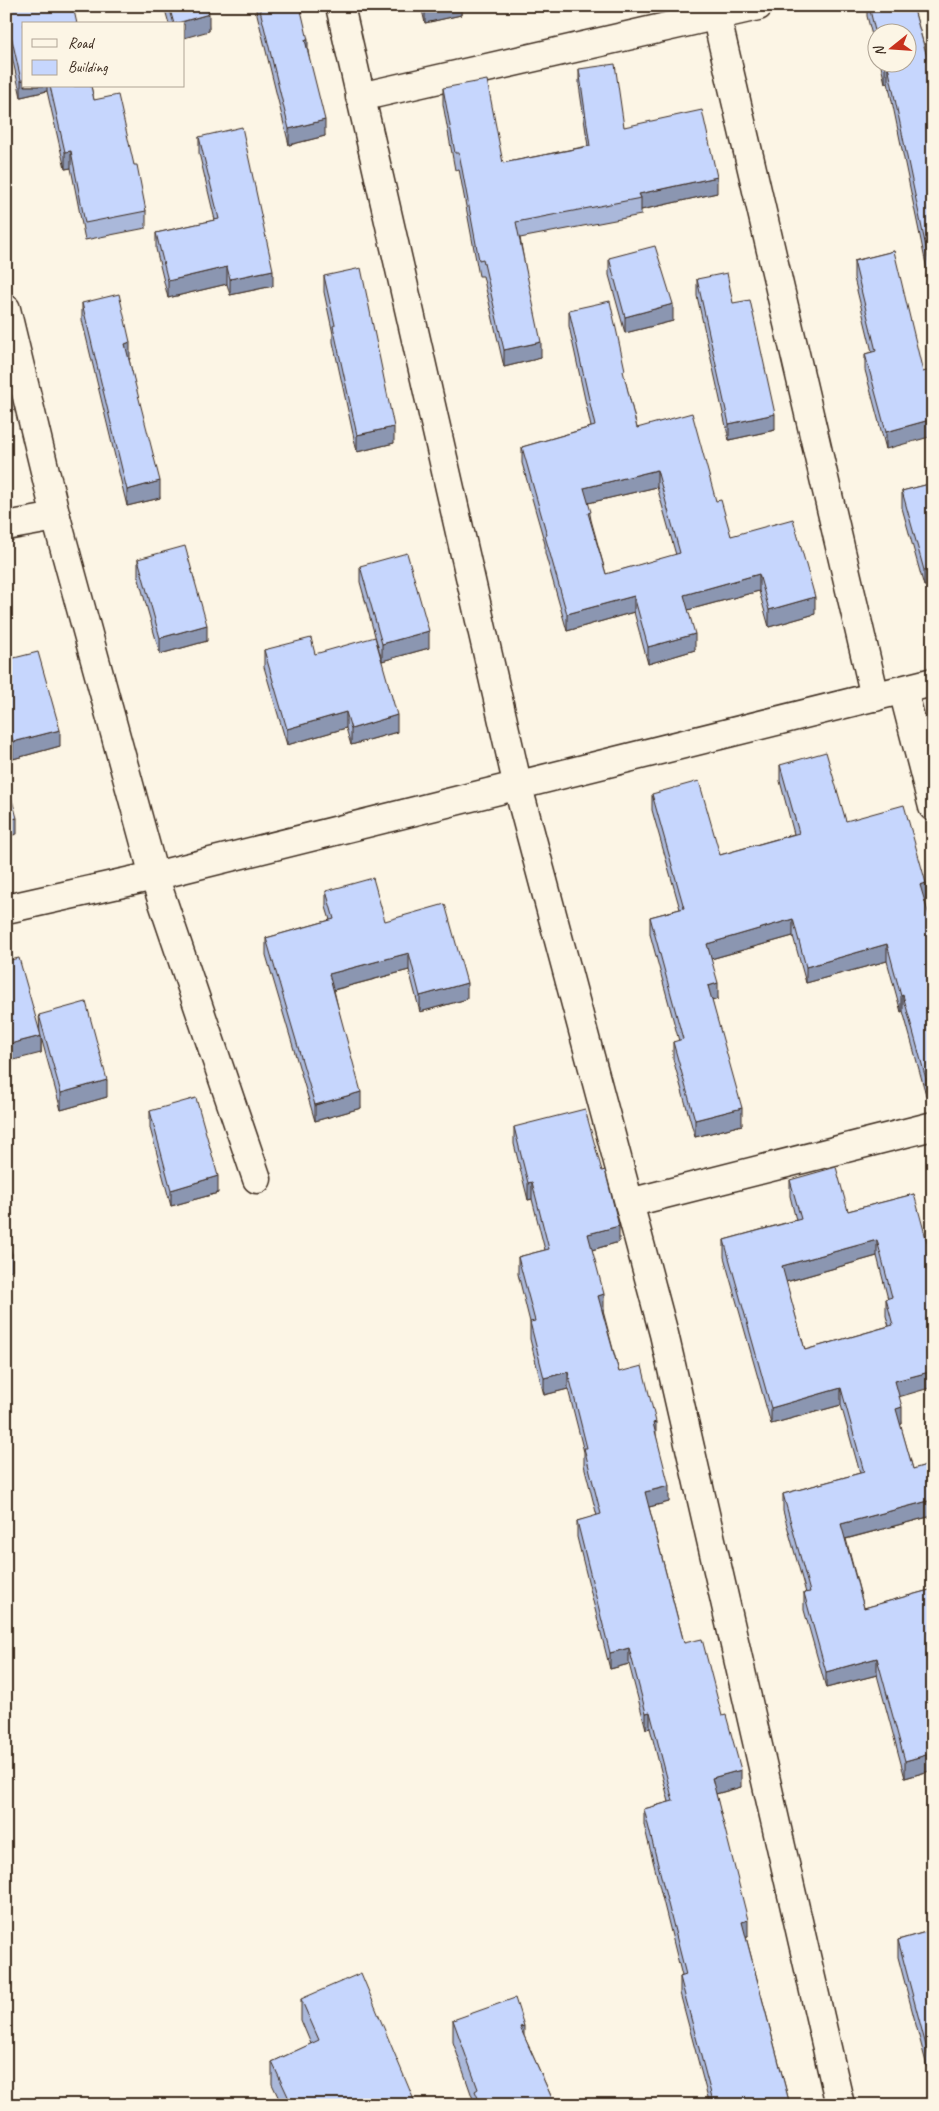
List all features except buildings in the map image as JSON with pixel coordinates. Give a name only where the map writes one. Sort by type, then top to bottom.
[{"type":"street","points":[[340,6],[518,787],[664,1334],[840,2105]]},
{"type":"street","points":[[360,97],[715,12],[758,6]]},
{"type":"street","points":[[715,12],[875,697]]},
{"type":"street","points":[[6,309],[56,517],[154,876],[257,1179]]},
{"type":"street","points":[[6,526],[56,517]]},
{"type":"street","points":[[6,909],[154,876],[518,787],[933,682]]},
{"type":"street","points":[[903,690],[933,808]]},
{"type":"street","points":[[629,1203],[933,1126]]}]
